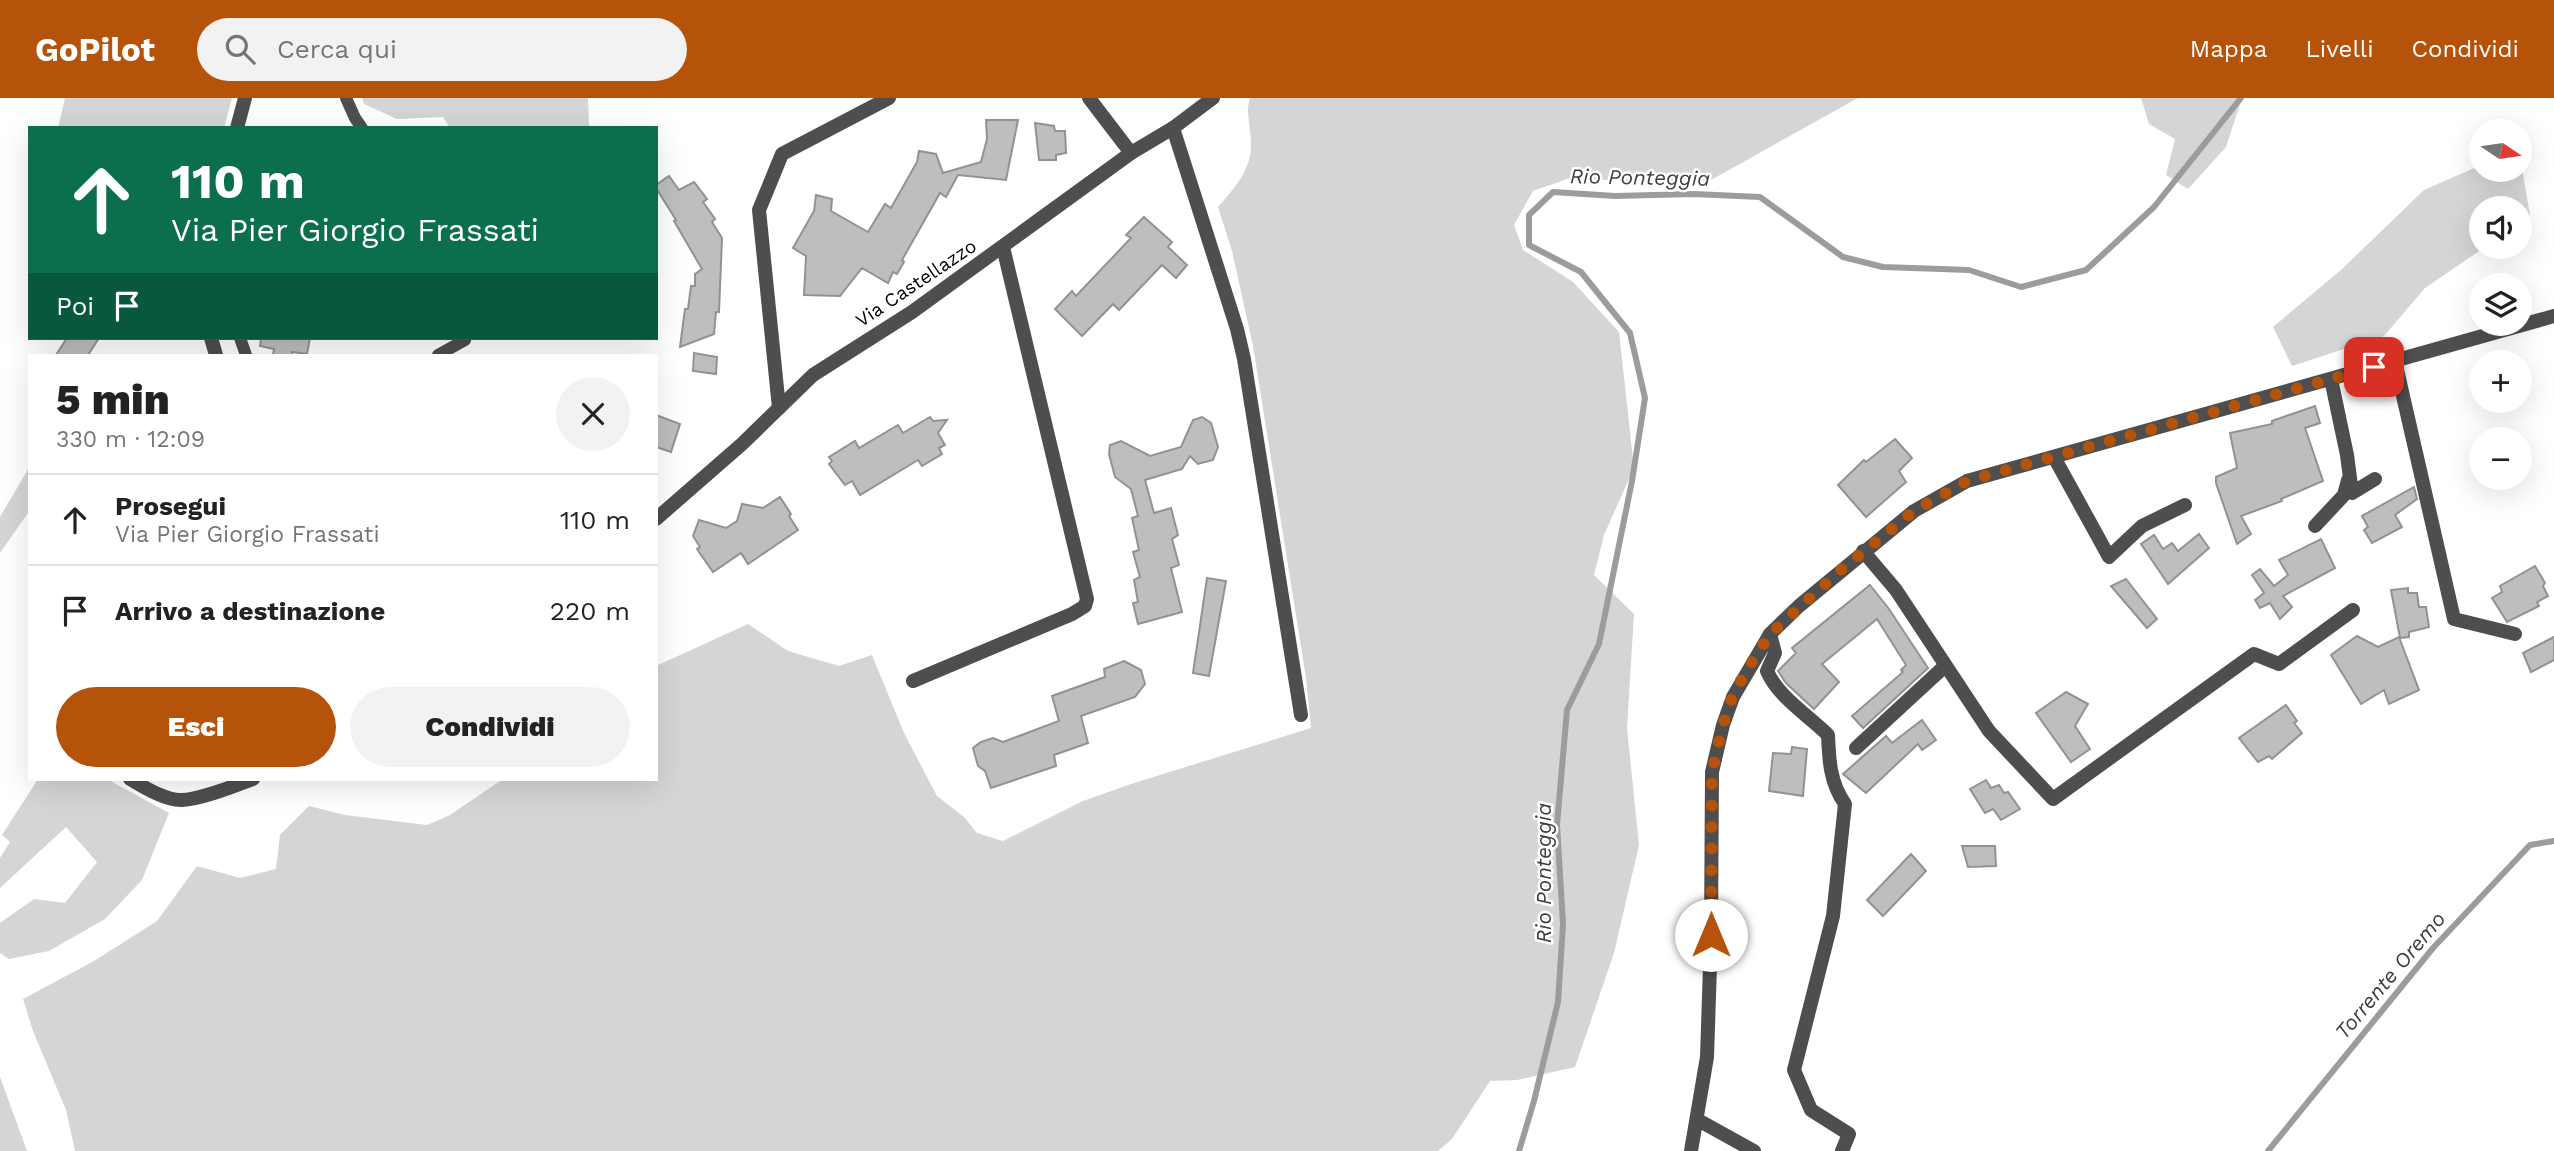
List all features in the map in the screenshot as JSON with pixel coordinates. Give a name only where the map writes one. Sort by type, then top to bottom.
[{"type":"street","points":[[238,126],[245,98]]},
{"type":"street","points":[[779,408],[760,210],[782,154],[889,98]]},
{"type":"street","points":[[1089,98],[1131,153]]},
{"type":"street","name":"Via Castellazzo","points":[[658,517],[742,444],[813,375],[912,312],[1131,153],[1173,128],[1213,98]]},
{"type":"street","points":[[1173,128],[1237,329],[1244,359],[1301,715]]},
{"type":"street","points":[[913,681],[1072,614],[1085,606],[1087,599],[1003,247]]},
{"type":"street","points":[[1691,1151],[1707,1057],[1712,772],[1732,697],[1770,634],[1782,621],[1914,511],[1967,481],[2554,316]]},
{"type":"street","points":[[2395,361],[2454,619],[2515,634]]},
{"type":"street","points":[[2331,379],[2352,493],[2375,479]]},
{"type":"street","points":[[2054,457],[2109,557],[2142,526],[2185,505]]},
{"type":"street","points":[[2315,526],[2344,495],[2349,479]]},
{"type":"street","points":[[1863,551],[1896,590],[1989,731],[2053,799],[2254,654],[2279,664],[2353,610]]},
{"type":"street","points":[[1770,634],[1775,653],[1767,671],[1770,679],[1828,735],[1831,776],[1837,793],[1845,804],[1833,916],[1794,1070],[1811,1110],[1849,1134],[1842,1151]]},
{"type":"street","points":[[1856,748],[1945,666]]},
{"type":"street","points":[[134,781],[181,800],[248,781]]},
{"type":"street","points":[[1698,1120],[1754,1151]]},
{"type":"lane","points":[[346,98],[361,126]]},
{"type":"lane","points":[[440,354],[463,340]]},
{"type":"shaded area","points":[[65,98],[232,98],[225,126],[58,126]]},
{"type":"shaded area","points":[[362,98],[588,98],[590,126],[449,126],[443,117],[397,119],[364,104]]},
{"type":"shaded area","points":[[1250,98],[1858,98],[1702,185],[1570,178],[1533,191],[1514,225],[1523,250],[1573,282],[1619,332],[1634,468],[1604,535],[1594,575],[1634,614],[1627,728],[1639,845],[1614,953],[1575,1067],[1517,1080],[1490,1081],[1452,1139],[1438,1151],[75,1151],[66,1110],[33,1031],[23,999],[94,961],[157,921],[197,866],[240,878],[276,869],[280,835],[309,806],[345,815],[427,825],[450,815],[500,781],[658,781],[658,665],[748,624],[788,651],[839,666],[872,655],[904,733],[937,796],[964,817],[977,833],[1003,841],[1083,801],[1311,728],[1306,678],[1253,346],[1232,251],[1218,207],[1241,178],[1249,162]]},
{"type":"shaded area","points":[[2141,98],[2242,98],[2226,147],[2188,189],[2166,175],[2175,139],[2149,124]]},
{"type":"shaded area","points":[[2469,170],[2469,182],[2524,182],[2527,196],[2469,196],[2469,258],[2425,288],[2384,336],[2292,366],[2273,327],[2341,270],[2424,190]]},
{"type":"shaded area","points":[[28,469],[28,513],[0,553],[0,517]]},
{"type":"shaded area","points":[[37,781],[111,781],[169,813],[142,880],[105,919],[49,951],[9,959],[0,953],[0,923],[34,899],[65,903],[97,862],[66,827],[0,888],[0,858],[10,842],[2,835]]},
{"type":"shaded area","points":[[0,1077],[27,1151],[0,1151]]},
{"type":"building","points":[[986,120],[1018,120],[1006,180],[958,175],[946,197],[940,193],[902,260],[904,262],[897,274],[893,272],[888,283],[862,268],[840,296],[804,295],[806,256],[793,248],[814,211],[816,195],[832,199],[831,211],[868,232],[885,204],[891,208],[917,162],[919,151],[936,154],[943,173],[981,162],[987,139]]},
{"type":"building","points":[[1035,123],[1054,126],[1055,131],[1065,131],[1066,153],[1056,155],[1056,160],[1039,160]]},
{"type":"building","points":[[669,176],[679,190],[694,182],[707,199],[703,202],[715,219],[712,222],[722,238],[719,312],[716,312],[714,334],[680,347],[691,286],[695,286],[695,274],[702,269],[658,191],[658,184]]},
{"type":"building","points":[[1144,217],[1172,242],[1168,247],[1187,265],[1176,278],[1162,265],[1119,310],[1113,304],[1082,336],[1055,309],[1072,291],[1076,296],[1131,238],[1126,235]]},
{"type":"building","points":[[66,340],[98,340],[89,354],[57,354]]},
{"type":"building","points":[[261,340],[310,340],[307,354],[273,354],[274,349],[260,346]]},
{"type":"building","points":[[694,353],[717,357],[716,374],[693,371]]},
{"type":"building","points":[[2315,406],[2320,423],[2305,428],[2323,481],[2281,499],[2282,501],[2241,516],[2251,534],[2237,544],[2216,483],[2216,477],[2237,468],[2230,433],[2272,424],[2272,421]]},
{"type":"building","points":[[658,416],[680,424],[671,452],[658,448]]},
{"type":"building","points":[[930,417],[933,421],[947,420],[938,433],[945,445],[939,448],[942,454],[922,466],[918,460],[860,495],[852,481],[845,485],[829,464],[832,461],[829,457],[855,441],[859,448],[898,425],[903,433]]},
{"type":"building","points":[[1202,417],[1211,423],[1218,447],[1213,460],[1198,464],[1190,456],[1182,469],[1145,480],[1154,513],[1171,508],[1178,535],[1172,539],[1179,565],[1171,568],[1182,612],[1138,624],[1133,603],[1138,602],[1134,580],[1140,577],[1133,552],[1139,550],[1132,518],[1138,516],[1131,489],[1115,477],[1109,454],[1110,445],[1121,441],[1150,456],[1181,447],[1193,420]]},
{"type":"building","points":[[1895,439],[1912,458],[1899,471],[1906,482],[1866,517],[1838,485],[1864,460],[1866,462]]},
{"type":"building","points":[[2414,487],[2417,499],[2395,515],[2402,527],[2372,543],[2364,530],[2368,527],[2362,516]]},
{"type":"building","points":[[780,497],[798,530],[748,564],[741,553],[713,572],[697,549],[700,547],[693,536],[699,520],[726,528],[737,521],[742,504],[763,508]]},
{"type":"building","points":[[2199,534],[2209,548],[2168,584],[2141,544],[2154,535],[2163,549],[2172,543],[2178,551]]},
{"type":"building","points":[[2321,539],[2335,568],[2283,596],[2292,607],[2280,619],[2270,603],[2260,608],[2255,600],[2264,593],[2252,575],[2260,569],[2274,586],[2288,575],[2279,560]]},
{"type":"building","points":[[2535,566],[2545,583],[2543,586],[2548,596],[2537,602],[2539,606],[2507,622],[2492,598],[2502,592],[2500,586]]},
{"type":"building","points":[[1207,578],[1226,581],[1209,676],[1193,673]]},
{"type":"building","points":[[2126,579],[2157,619],[2147,628],[2111,586]]},
{"type":"building","points":[[1870,585],[1928,668],[1863,728],[1852,716],[1903,672],[1901,670],[1906,665],[1877,619],[1822,664],[1839,682],[1814,709],[1786,683],[1778,671],[1796,653],[1792,648]]},
{"type":"building","points":[[2408,588],[2408,593],[2417,593],[2419,607],[2426,607],[2429,627],[2409,632],[2409,637],[2400,638],[2391,590]]},
{"type":"building","points":[[2357,636],[2378,647],[2399,637],[2419,690],[2389,704],[2384,690],[2361,704],[2331,655]]},
{"type":"building","points":[[2554,637],[2554,660],[2531,672],[2523,653]]},
{"type":"building","points":[[1124,661],[1141,670],[1145,684],[1135,697],[1081,716],[1088,743],[1054,755],[1056,766],[991,788],[985,771],[978,766],[973,748],[993,738],[1003,742],[1059,721],[1052,696],[1105,677],[1104,669]]},
{"type":"building","points":[[2066,692],[2088,704],[2075,726],[2090,749],[2071,762],[2036,713]]},
{"type":"building","points":[[2286,705],[2302,733],[2272,759],[2269,756],[2258,762],[2239,738]]},
{"type":"building","points":[[1922,720],[1936,740],[1922,750],[1918,744],[1866,793],[1843,774],[1886,736],[1892,743]]},
{"type":"building","points":[[1792,747],[1807,749],[1803,796],[1769,791],[1773,753],[1791,754]]},
{"type":"building","points":[[1986,780],[1991,788],[1999,785],[2004,793],[2008,792],[2020,809],[2001,820],[1993,809],[1985,813],[1970,789]]},
{"type":"building","points":[[1962,846],[1995,846],[1996,866],[1968,867]]},
{"type":"building","points":[[1911,854],[1926,871],[1883,916],[1867,900]]},
{"type":"waterway","name":"Rio Ponteggia","points":[[1519,1151],[1558,1002],[1563,924],[1557,825],[1567,710],[1599,644],[1632,481],[1645,398],[1630,333],[1581,272],[1529,245],[1529,215],[1553,192],[1615,196],[1694,194],[1760,197],[1843,257],[1883,267],[1969,270],[2021,287],[2086,270],[2154,207],[2241,98]]},
{"type":"waterway","name":"Torrente Oremo","points":[[2268,1151],[2433,948],[2530,845],[2554,841]]},
{"type":"route","points":[[1711,935],[1712,772],[1732,697],[1770,634],[1863,551],[1914,511],[1967,481],[2374,367]]}]
